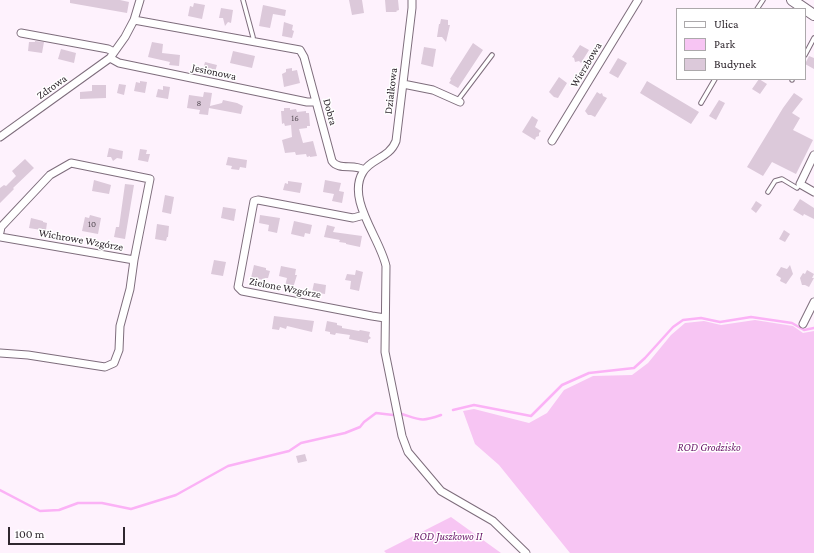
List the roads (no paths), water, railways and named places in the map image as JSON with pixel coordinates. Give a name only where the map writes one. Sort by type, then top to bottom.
[{"type":"street","name":"Zdrowa","points":[[0,137],[112,55],[125,37],[134,20],[140,0]]},
{"type":"street","name":"Działkowa","points":[[364,170],[385,155],[394,145],[397,134],[412,0]]},
{"type":"street","name":"Wierzbowa","points":[[552,141],[638,0]]},
{"type":"street","points":[[792,0],[804,8]]},
{"type":"street","name":"Dobra","points":[[134,20],[298,49],[302,52],[315,102],[334,164],[340,166],[357,167],[364,170]]},
{"type":"street","points":[[21,33],[108,49],[112,55]]},
{"type":"street","name":"Jesionowa","points":[[112,55],[119,63],[134,67],[307,102],[315,102]]},
{"type":"street","points":[[403,84],[433,90],[459,101]]},
{"type":"street","points":[[814,155],[800,184],[814,192]]},
{"type":"street","name":"Wichrowe Wzgórze","points":[[0,232],[1,227],[50,175],[71,163],[150,179],[134,260],[0,237]]},
{"type":"street","points":[[364,170],[357,190],[364,215],[383,255],[386,266],[384,318],[385,352],[402,436],[408,452],[441,490],[493,521],[526,553]]},
{"type":"street","name":"Zielone Wzgórze","points":[[364,215],[353,218],[258,200],[254,201],[238,287],[242,291],[384,318]]},
{"type":"street","points":[[0,353],[28,355],[105,367],[114,363],[120,350],[120,326],[130,289],[134,260]]},
{"type":"street","points":[[803,324],[814,302]]},
{"type":"lane","points":[[243,0],[254,37],[253,41]]},
{"type":"lane","points":[[806,53],[814,38]]},
{"type":"lane","points":[[459,101],[492,55]]},
{"type":"lane","points":[[701,103],[714,80]]},
{"type":"lane","points":[[768,192],[775,181],[782,178],[797,188],[800,184]]},
{"type":"waterway","points":[[453,410],[474,405],[531,416],[562,385],[589,373],[634,368],[673,327],[683,320],[701,318],[720,322],[751,317],[792,323],[804,330],[814,328]]},
{"type":"waterway","points":[[0,490],[40,511],[59,510],[78,503],[102,503],[131,509],[176,495],[228,466],[289,451],[301,443],[345,433],[360,427],[376,413],[393,415]]},
{"type":"waterway","points":[[402,414],[421,419],[429,419],[441,415]]},
{"type":"park label","name":"ROD Grodzisko","points":[[709,448]]},
{"type":"park label","name":"ROD Juszkowo II","points":[[448,537]]}]
